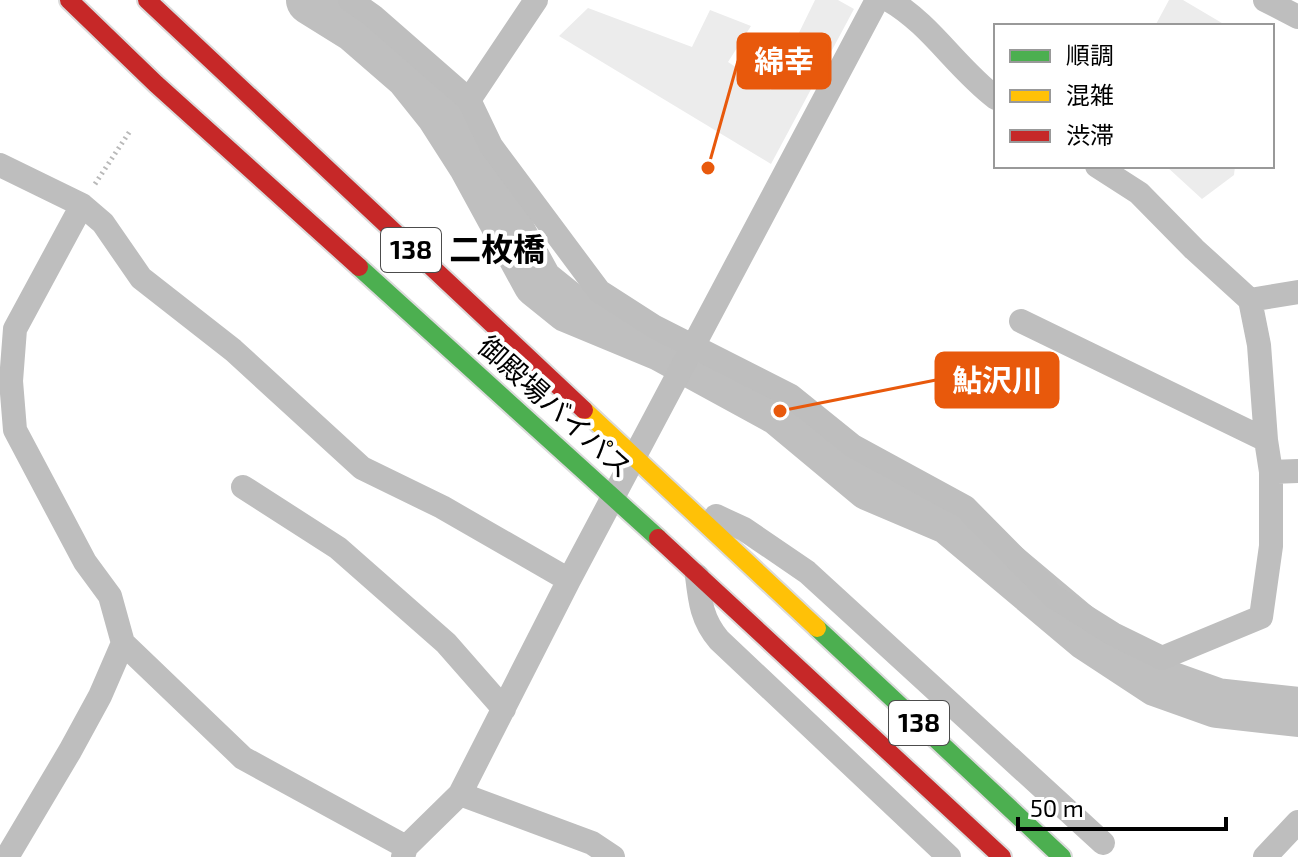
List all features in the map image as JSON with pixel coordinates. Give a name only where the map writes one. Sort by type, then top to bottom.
[{"type":"highway","name":"御殿場バイパス","points":[[69,0],[156,84],[745,617],[1002,857]]},
{"type":"highway","name":"御殿場バイパス","points":[[147,0],[1062,857]]},
{"type":"street","points":[[350,0],[373,16],[469,100],[491,146],[599,291],[626,311],[791,396],[853,446],[965,507],[1054,597],[1113,634],[1162,658],[1261,617],[1271,546],[1271,472],[1259,345],[1250,300],[1139,193],[1100,168]]},
{"type":"street","points":[[469,100],[536,0]]},
{"type":"street","points":[[123,643],[243,758],[405,852],[460,794],[569,580],[877,0]]},
{"type":"street","points":[[889,0],[908,11],[979,85],[994,96]]},
{"type":"street","points":[[1265,0],[1298,17]]},
{"type":"street","points":[[0,165],[82,205],[103,223],[141,278],[233,350],[362,468],[442,507],[569,580]]},
{"type":"street","points":[[7,857],[78,737],[123,643],[110,596],[85,562],[15,430],[11,381],[6,366],[15,329],[82,205]]},
{"type":"street","points":[[1250,300],[1298,292]]},
{"type":"street","points":[[1021,321],[1266,440]]},
{"type":"street","points":[[1271,472],[1298,471]]},
{"type":"street","points":[[243,487],[338,548],[446,643],[504,709]]},
{"type":"street","points":[[678,498],[744,529],[807,572],[1103,852]]},
{"type":"street","points":[[696,573],[700,608],[707,626],[719,640],[949,857]]},
{"type":"street","points":[[460,794],[592,843],[613,857]]},
{"type":"street","points":[[1265,857],[1298,822]]},
{"type":"path","points":[[82,205],[130,131]]},
{"type":"shaded area","points":[[815,0],[838,0],[854,9],[771,164],[559,36],[588,8],[692,47],[710,10],[751,26],[728,62],[771,90]]},
{"type":"shaded area","points":[[1169,0],[1183,0],[1224,24],[1156,24]]},
{"type":"shaded area","points":[[1168,168],[1235,168],[1234,175],[1202,199]]},
{"type":"waterway","points":[[311,0],[356,28],[409,74],[441,114],[473,164],[538,283],[569,308],[663,347],[780,411],[870,486],[950,520],[1088,636],[1158,682],[1217,703],[1298,712]]},
{"type":"traffic: fast","points":[[359,267],[658,538]]},
{"type":"traffic: fast","points":[[817,628],[1062,857]]},
{"type":"traffic: slow","points":[[584,410],[817,628]]},
{"type":"traffic: jam","points":[[69,0],[156,84],[359,267]]},
{"type":"traffic: jam","points":[[147,0],[584,410]]},
{"type":"traffic: jam","points":[[658,538],[1002,857]]},
{"type":"place","name":"綿幸","points":[[708,168]]},
{"type":"place","name":"鮎沢川","points":[[780,411]]},
{"type":"district","name":"二枚橋","points":[[497,250]]}]
